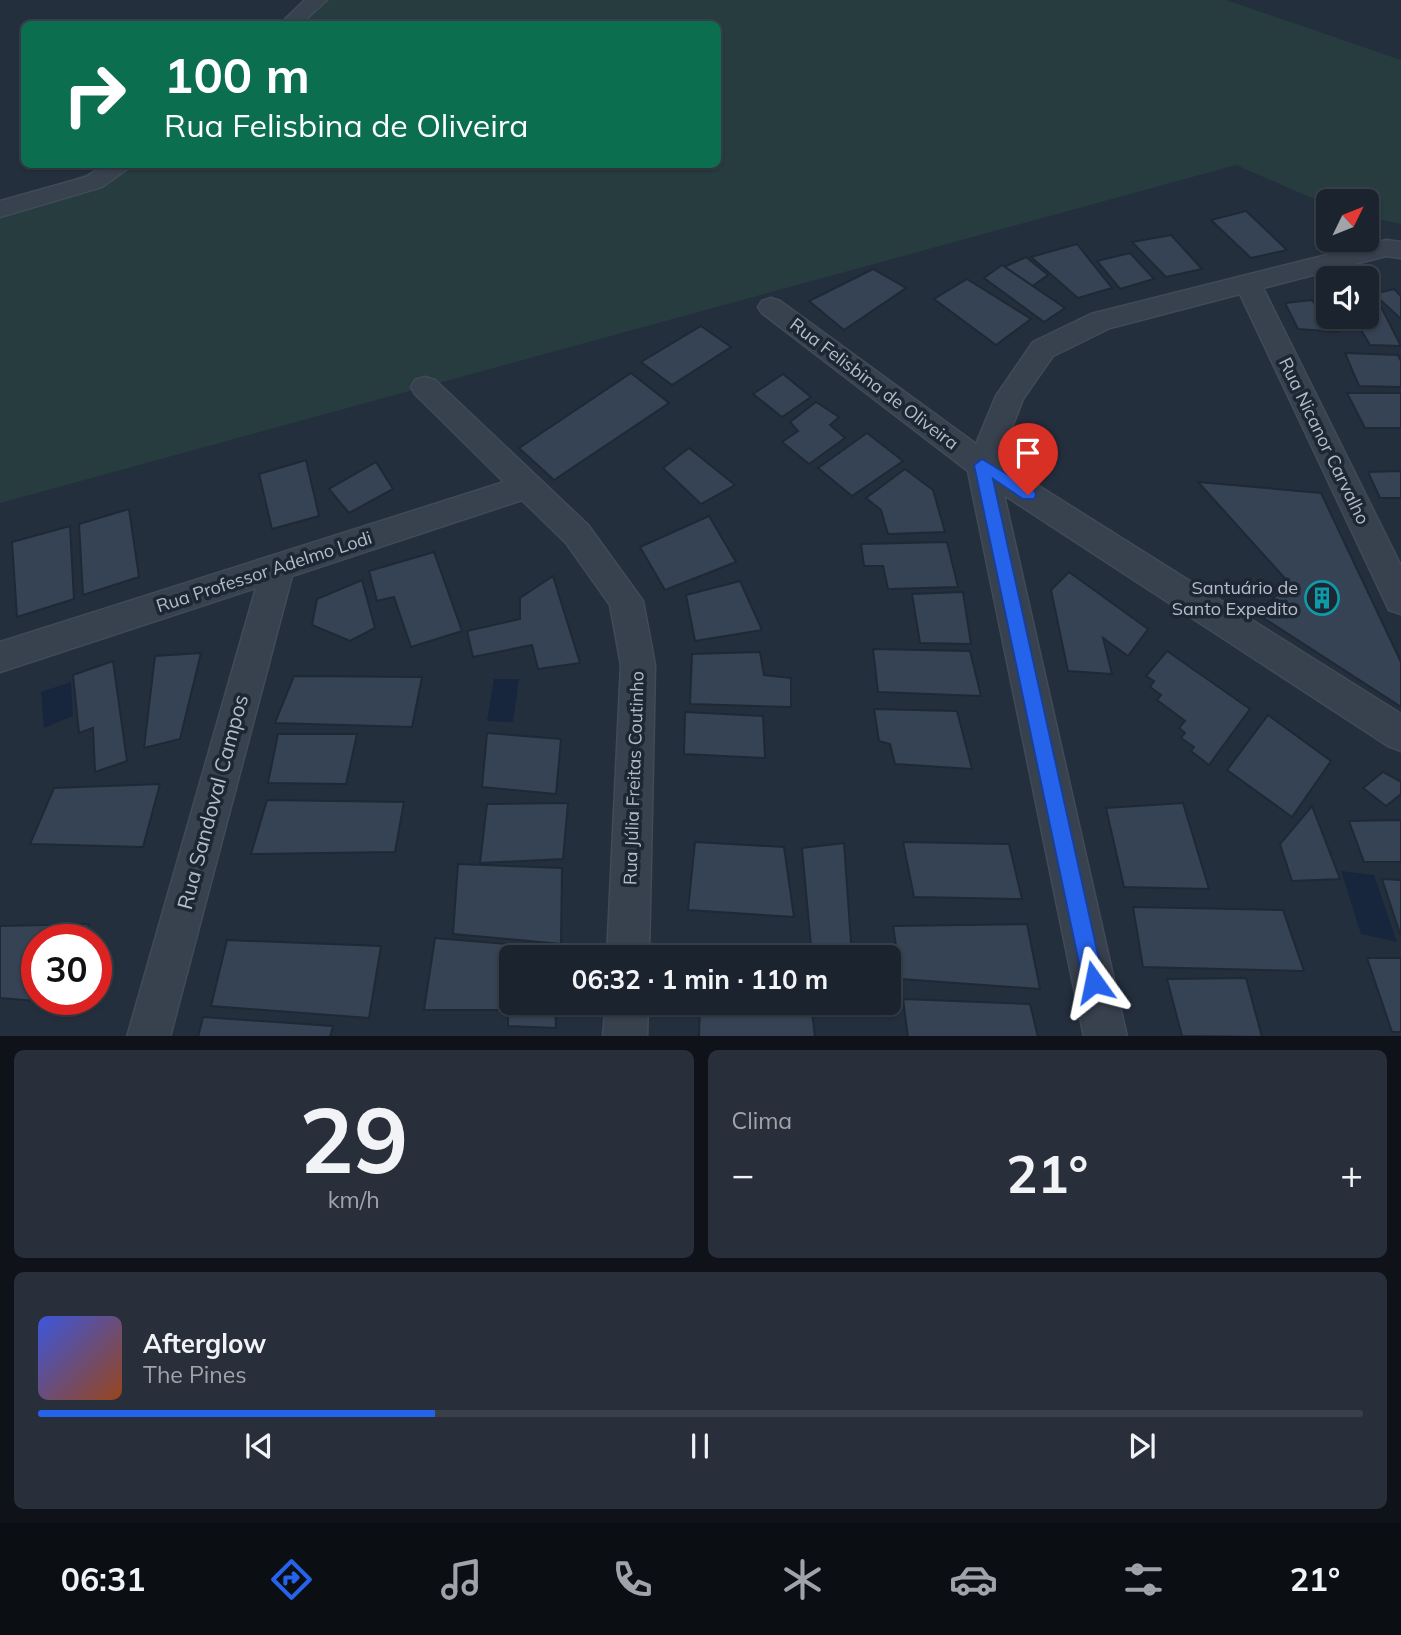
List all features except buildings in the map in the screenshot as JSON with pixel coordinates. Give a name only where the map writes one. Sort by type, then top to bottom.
[{"type":"street","points":[[293,21],[317,0]]},
{"type":"street","points":[[0,209],[94,182],[117,168]]},
{"type":"street","points":[[1105,1036],[982,465],[1010,396],[1043,349],[1101,321],[1386,248],[1401,250]]},
{"type":"street","name":"Rua Nicanor Carvalho","points":[[1247,282],[1401,600]]},
{"type":"street","name":"Rua Felisbina de Oliveira","points":[[771,307],[982,465],[1401,734]]},
{"type":"street","name":"Rua Júlia Freitas Coutinho","points":[[425,387],[577,534],[626,601],[638,665],[628,945]]},
{"type":"street","name":"Rua Professor Adelmo Lodi","points":[[0,657],[528,486]]},
{"type":"street","name":"Rua Sandoval Campos","points":[[148,1036],[278,568]]},
{"type":"street","points":[[625,1036],[626,1015]]},
{"type":"green space","points":[[319,0],[1226,0],[1401,60],[1401,224],[1379,219],[1379,189],[1316,189],[1316,200],[1236,165],[0,503],[0,209],[100,168],[721,168],[721,21],[295,21]]},
{"type":"water","points":[[494,679],[519,679],[513,722],[487,721]]},
{"type":"water","points":[[71,682],[73,716],[44,728],[41,692]]},
{"type":"water","points":[[1341,871],[1374,875],[1397,942],[1361,934]]},
{"type":"place","name":"Santuário de Santo Expedito","points":[[1322,598]]},
{"type":"route","points":[[1028,495],[982,465],[1094,982]]}]
